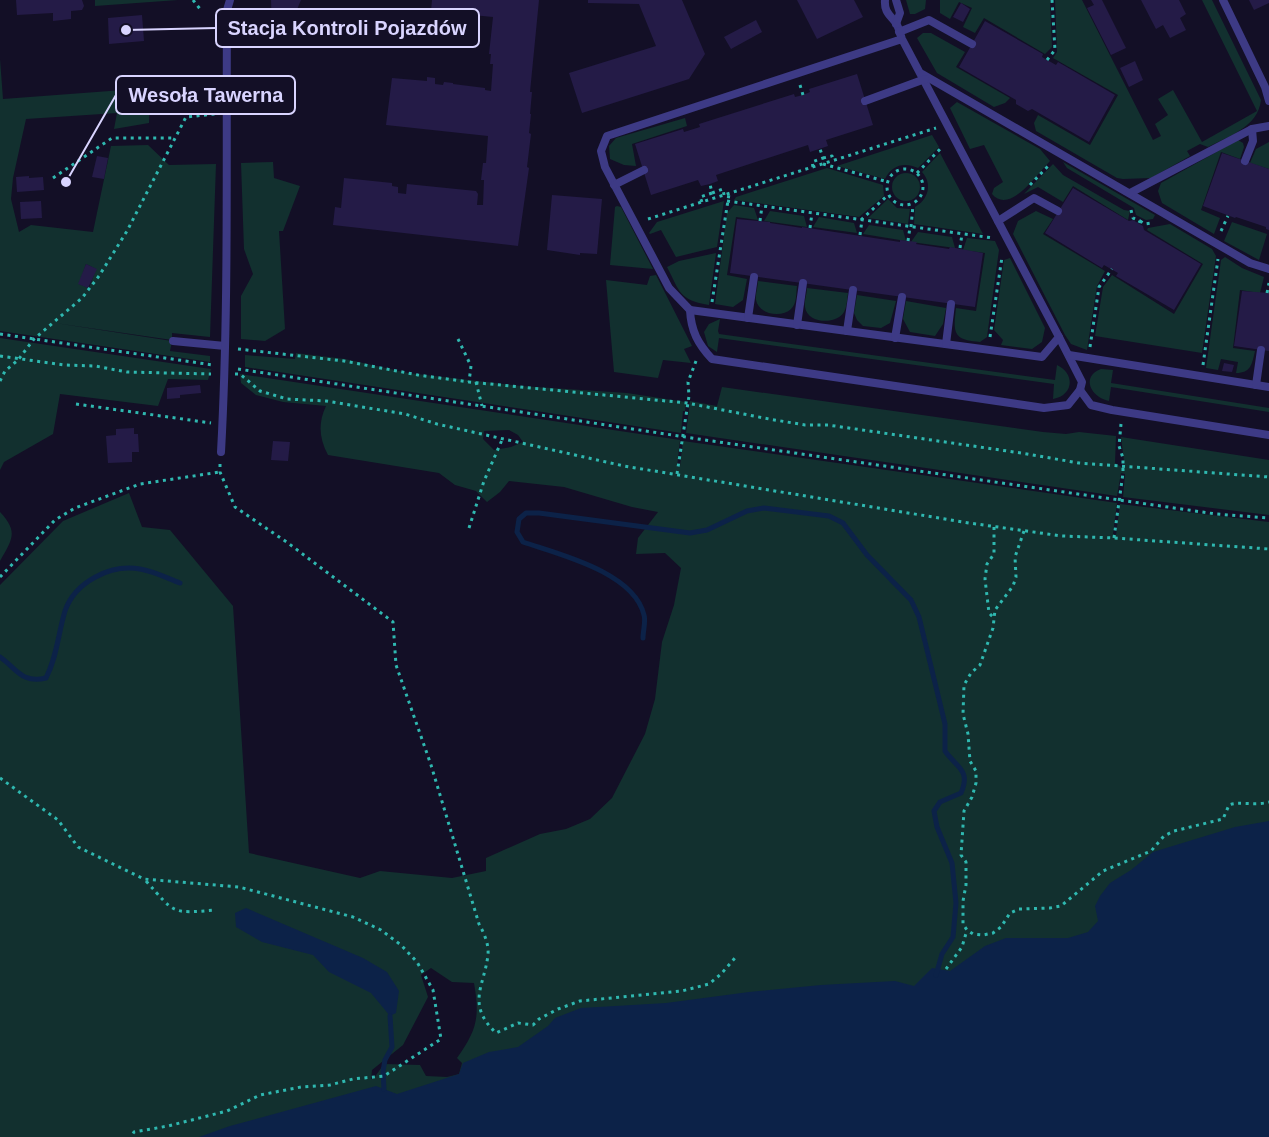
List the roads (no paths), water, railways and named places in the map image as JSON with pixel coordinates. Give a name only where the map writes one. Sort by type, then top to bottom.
[{"type":"lane","points":[[221,452],[225,370],[227,10],[230,0]]},
{"type":"lane","points":[[690,310],[691,326],[701,348],[712,359],[1044,408],[1068,405],[1080,390],[1082,382],[1069,355],[899,31],[887,14],[884,6],[885,0]]},
{"type":"lane","points":[[896,0],[900,14],[899,31]]},
{"type":"lane","points":[[1223,0],[1265,87],[1269,101]]},
{"type":"lane","points":[[972,44],[929,20],[607,136],[601,151],[605,167],[669,288],[690,310],[1042,357],[1059,337]]},
{"type":"lane","points":[[865,101],[923,76]]},
{"type":"lane","points":[[923,76],[1250,263],[1269,269]]},
{"type":"lane","points":[[1130,193],[1252,129],[1269,126]]},
{"type":"lane","points":[[1245,161],[1253,141],[1252,129]]},
{"type":"lane","points":[[614,185],[644,170]]},
{"type":"lane","points":[[998,221],[1034,198],[1058,211]]},
{"type":"lane","points":[[748,318],[754,277]]},
{"type":"lane","points":[[797,325],[802,283]]},
{"type":"lane","points":[[847,331],[853,290]]},
{"type":"lane","points":[[895,338],[902,297]]},
{"type":"lane","points":[[946,344],[951,304]]},
{"type":"lane","points":[[173,341],[225,346]]},
{"type":"lane","points":[[1256,384],[1260,350]]},
{"type":"lane","points":[[1069,355],[1269,387]]},
{"type":"lane","points":[[1080,390],[1091,405],[1269,435]]},
{"type":"water","points":[[1269,821],[1269,1137],[199,1137],[230,1126],[376,1086],[397,1094],[459,1074],[463,1063],[489,1052],[518,1047],[548,1026],[555,1018],[581,1008],[666,1003],[821,985],[895,981],[914,986],[932,968],[950,971],[985,946],[1006,938],[1068,938],[1088,932],[1098,921],[1095,906],[1110,883],[1153,852],[1235,827]]},
{"type":"water","points":[[246,908],[363,958],[387,972],[399,991],[396,1013],[390,1016],[371,993],[329,972],[313,955],[262,942],[236,927],[235,913]]},
{"type":"waterway","points":[[643,638],[644,615],[637,600],[626,587],[593,567],[523,542],[517,532],[519,519],[526,513],[539,513],[690,533],[707,530],[747,511],[764,508],[829,516],[843,523],[867,555],[911,600],[919,617],[945,724],[945,751],[961,770],[964,779],[961,793],[940,802],[934,811],[937,827],[952,863],[956,903],[953,937],[942,954],[936,975]]},
{"type":"waterway","points":[[0,657],[25,677],[46,678],[70,601],[85,584],[106,572],[117,569],[140,569],[180,583]]},
{"type":"waterway","points":[[384,1089],[385,1060],[392,1047],[390,1016]]},
{"type":"place","name":"Stacja Kontroli Pojazdów","points":[[126,30]]},
{"type":"place","name":"Wesoła Tawerna","points":[[66,182]]}]
